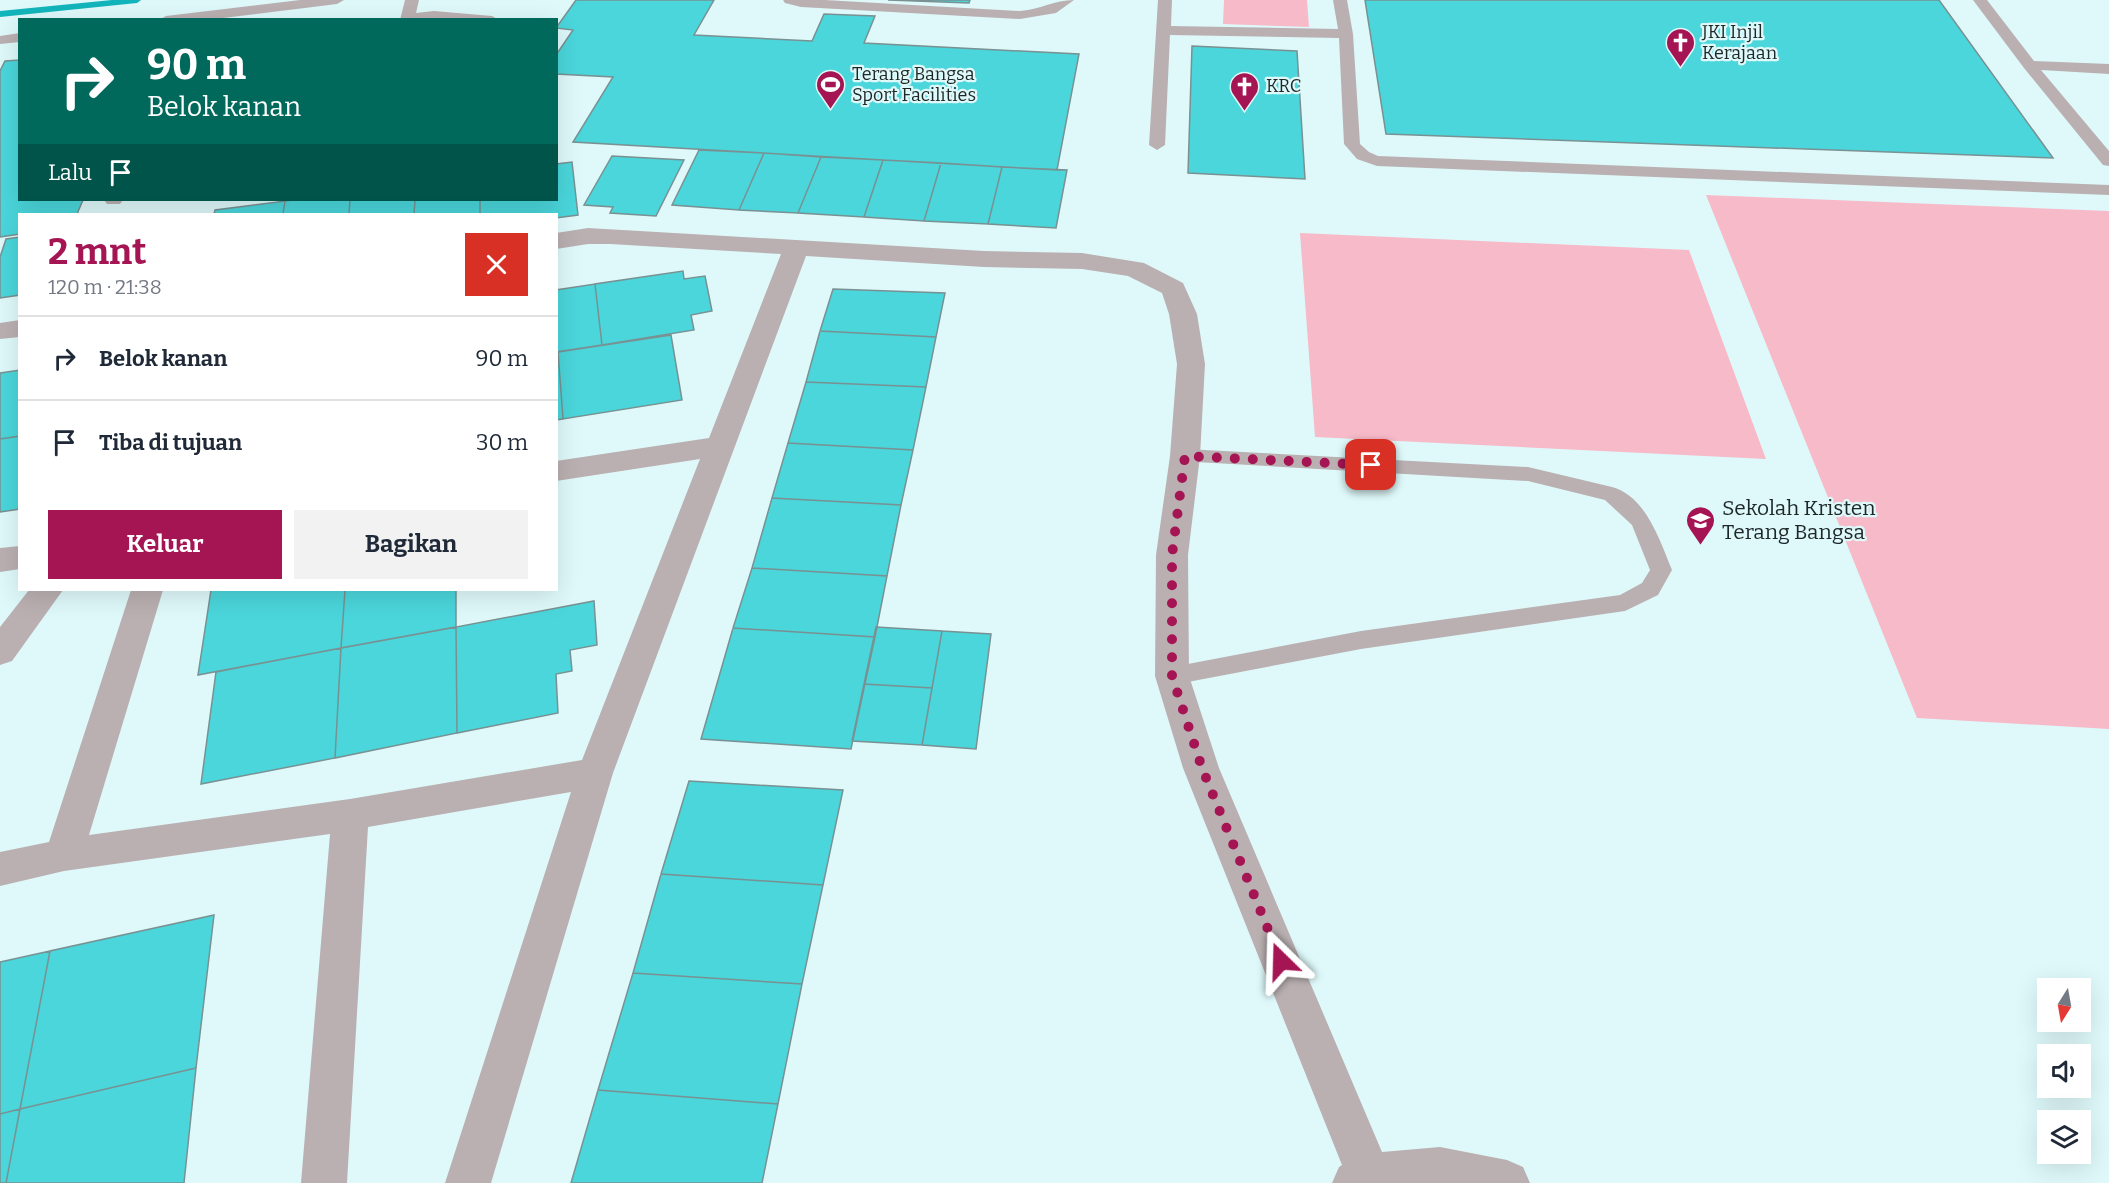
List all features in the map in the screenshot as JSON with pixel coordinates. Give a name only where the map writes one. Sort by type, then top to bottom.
[{"type":"street","points":[[558,241],[588,236],[610,236],[984,259],[1082,261],[1135,269],[1174,289],[1184,314],[1191,364],[1185,456],[1172,555],[1172,676],[1202,768],[1362,1180],[1440,1169],[1507,1183]]},
{"type":"street","points":[[468,1183],[595,774],[796,249]]},
{"type":"street","points":[[0,331],[18,328]]},
{"type":"street","points":[[558,471],[721,446]]},
{"type":"street","points":[[0,560],[18,557]]},
{"type":"street","points":[[0,652],[45,591]]},
{"type":"street","points":[[64,855],[147,591]]},
{"type":"street","points":[[0,869],[64,855],[350,815],[595,774]]},
{"type":"street","points":[[324,1183],[350,815]]},
{"type":"lane","points":[[197,18],[244,15],[337,0]]},
{"type":"lane","points":[[408,18],[412,0]]},
{"type":"lane","points":[[790,0],[801,3],[1020,15],[1040,14],[1058,8],[1067,0]]},
{"type":"lane","points":[[1157,146],[1165,0]]},
{"type":"lane","points":[[1340,0],[1346,34],[1352,144],[1358,154],[1373,160],[1388,163],[1521,166],[2109,190]]},
{"type":"lane","points":[[1980,0],[2029,65],[2109,161]]},
{"type":"lane","points":[[414,18],[434,15],[469,18]]},
{"type":"lane","points":[[1164,30],[1346,34]]},
{"type":"lane","points":[[0,39],[18,37]]},
{"type":"lane","points":[[2029,65],[2109,69]]},
{"type":"lane","points":[[1172,676],[1361,640],[1625,603],[1650,589],[1661,570],[1641,521],[1612,494],[1528,474],[1185,456]]},
{"type":"shaded area","points":[[1224,0],[1307,0],[1309,27],[1223,24]]},
{"type":"shaded area","points":[[1706,195],[2109,211],[2109,729],[1917,718]]},
{"type":"shaded area","points":[[1300,233],[1689,250],[1766,459],[1315,437]]},
{"type":"building","name":"Terang Bangsa Sport Facilities","points":[[576,0],[714,0],[694,35],[812,41],[824,14],[875,16],[864,43],[1079,54],[1057,170],[573,142],[613,77],[558,74],[558,52],[573,30],[558,28]]},
{"type":"building","points":[[888,0],[970,0],[969,3]]},
{"type":"building","name":"JKI Injil Kerajaan","points":[[1365,0],[1939,0],[2053,158],[1386,134]]},
{"type":"building","name":"KRC","points":[[1192,46],[1297,51],[1305,179],[1188,173]]},
{"type":"building","points":[[18,60],[18,201],[83,201],[77,213],[18,213],[18,234],[0,237],[0,71],[5,61]]},
{"type":"building","points":[[699,150],[764,153],[739,210],[672,205]]},
{"type":"building","points":[[764,153],[821,157],[798,213],[739,210]]},
{"type":"building","points":[[612,156],[684,160],[656,216],[610,213],[613,207],[584,205]]},
{"type":"building","points":[[821,157],[883,160],[864,217],[798,213]]},
{"type":"building","points":[[883,160],[941,163],[924,221],[864,217]]},
{"type":"building","points":[[572,162],[578,215],[558,218],[558,213],[480,213],[480,201],[558,201],[558,164]]},
{"type":"building","points":[[941,163],[1002,167],[988,224],[924,221]]},
{"type":"building","points":[[1002,167],[1067,170],[1056,228],[988,224]]},
{"type":"building","points":[[285,201],[350,201],[349,213],[283,213]]},
{"type":"building","points":[[285,201],[283,213],[214,213],[215,210]]},
{"type":"building","points":[[350,201],[415,201],[414,213],[349,213]]},
{"type":"building","points":[[415,201],[480,201],[480,213],[414,213]]},
{"type":"building","points":[[18,237],[18,295],[0,298],[0,257],[6,239]]},
{"type":"building","points":[[683,271],[684,279],[705,276],[712,311],[691,315],[694,330],[602,345],[595,284]]},
{"type":"building","points":[[595,284],[602,345],[558,352],[558,290]]},
{"type":"building","points":[[833,289],[945,293],[936,337],[820,331]]},
{"type":"building","points":[[820,331],[936,337],[926,387],[806,382]]},
{"type":"building","points":[[671,335],[682,400],[563,419],[558,352]]},
{"type":"building","points":[[558,352],[563,419],[558,420]]},
{"type":"building","points":[[18,370],[18,436],[0,439],[0,373]]},
{"type":"building","points":[[806,382],[926,387],[913,450],[788,443]]},
{"type":"building","points":[[18,436],[18,509],[0,512],[0,439]]},
{"type":"building","points":[[788,443],[913,450],[901,505],[772,498]]},
{"type":"building","points":[[772,498],[901,505],[887,576],[752,568]]},
{"type":"building","points":[[752,568],[887,576],[875,637],[733,628]]},
{"type":"building","points":[[211,591],[345,591],[341,648],[198,675]]},
{"type":"building","points":[[345,591],[456,591],[456,627],[341,648]]},
{"type":"building","points":[[594,601],[597,645],[570,650],[572,671],[556,674],[558,713],[457,733],[456,627]]},
{"type":"building","points":[[456,627],[457,733],[335,758],[341,648]]},
{"type":"building","points":[[876,627],[942,631],[932,688],[864,684]]},
{"type":"building","points":[[733,628],[875,637],[851,749],[701,739]]},
{"type":"building","points":[[942,631],[991,634],[976,749],[922,745]]},
{"type":"building","points":[[341,648],[335,758],[201,784],[216,672]]},
{"type":"building","points":[[864,684],[932,688],[922,745],[852,741]]},
{"type":"building","points":[[689,781],[843,790],[823,885],[661,874]]},
{"type":"building","points":[[661,874],[823,885],[802,984],[633,973]]},
{"type":"building","points":[[214,915],[196,1068],[20,1109],[50,951]]},
{"type":"building","points":[[50,951],[20,1109],[0,1114],[0,962]]},
{"type":"building","points":[[633,973],[802,984],[778,1104],[598,1090]]},
{"type":"building","points":[[196,1068],[184,1183],[6,1183],[20,1109]]},
{"type":"building","points":[[598,1090],[778,1104],[762,1183],[571,1183]]},
{"type":"building","points":[[20,1109],[6,1183],[0,1183],[0,1114]]},
{"type":"waterway","points":[[0,14],[137,0]]},
{"type":"place","name":"JKI Injil Kerajaan","points":[[1681,68]]},
{"type":"place","name":"Terang Bangsa Sport Facilities","points":[[831,110]]},
{"type":"place","name":"KRC","points":[[1245,112]]},
{"type":"place","name":"Sekolah Kristen Terang Bangsa","points":[[1701,546]]},
{"type":"route","points":[[1281,961],[1202,768],[1172,676],[1172,555],[1185,456],[1371,465]]}]
